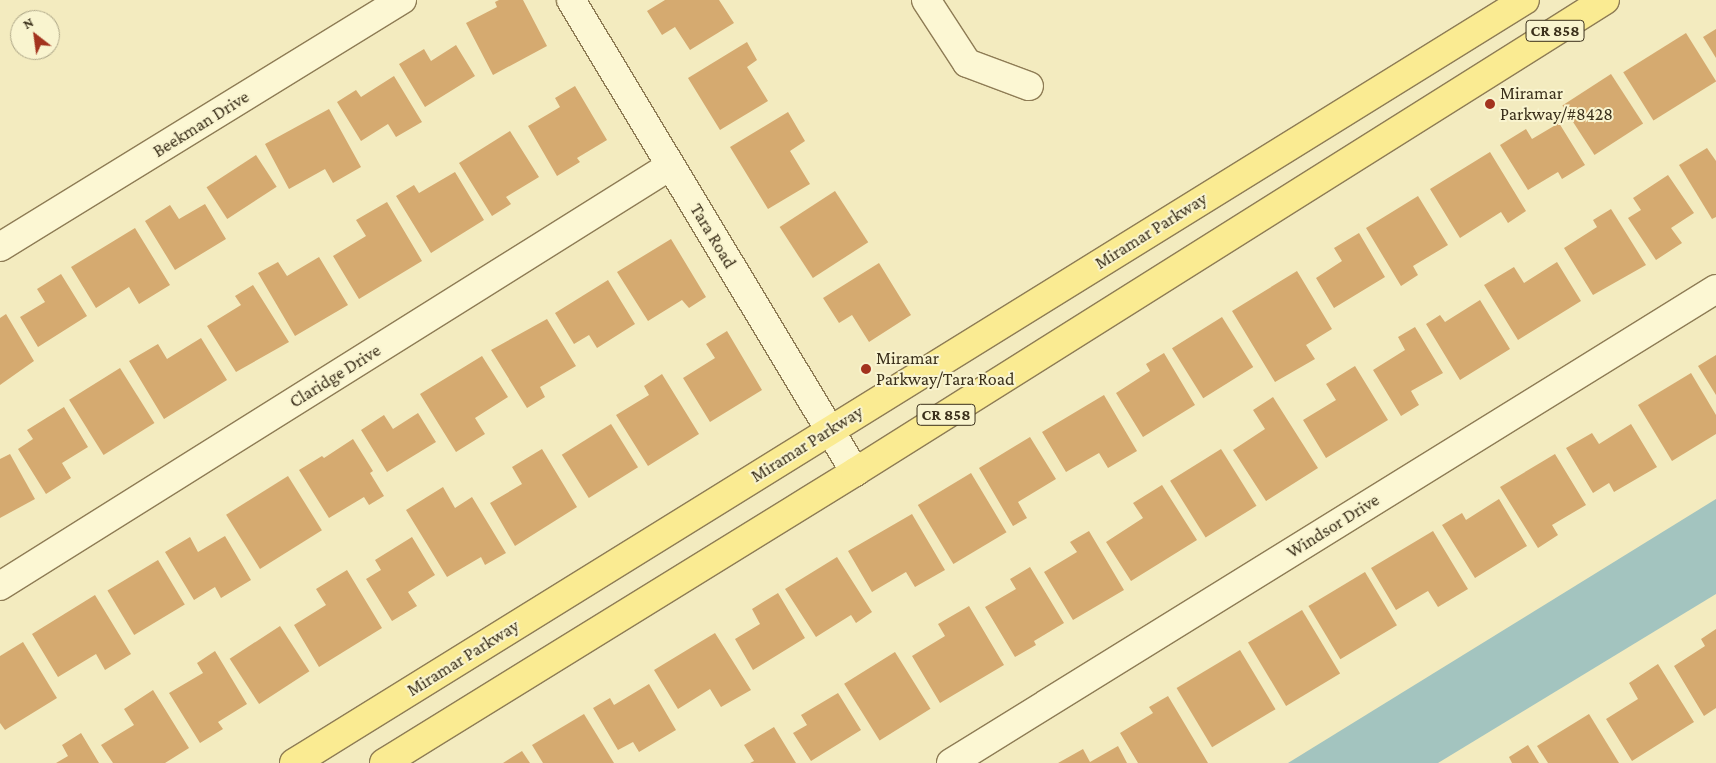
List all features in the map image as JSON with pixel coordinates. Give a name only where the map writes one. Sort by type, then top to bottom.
[{"type":"main road","name":"Miramar Parkway","points":[[294,763],[1525,0]]},
{"type":"main road","name":"CR 858","points":[[384,763],[855,472],[1605,0]]},
{"type":"street","name":"Beekman Drive","points":[[0,247],[402,0]]},
{"type":"street","name":"Tara Road","points":[[571,0],[855,472]]},
{"type":"street","points":[[926,0],[967,63],[1029,86]]},
{"type":"street","name":"Claridge Drive","points":[[0,586],[670,166]]},
{"type":"street","name":"Windsor Drive","points":[[951,763],[1716,288]]},
{"type":"water","points":[[1716,499],[1716,594],[1438,763],[1288,763]]},
{"type":"building","points":[[499,0],[523,0],[547,46],[493,75],[466,23],[497,7],[495,2]]},
{"type":"building","points":[[665,0],[719,0],[734,23],[690,50],[675,27],[662,35],[647,11]]},
{"type":"building","points":[[1716,29],[1716,58],[1703,37]]},
{"type":"building","points":[[1686,33],[1716,81],[1653,121],[1623,72]]},
{"type":"building","points":[[747,42],[757,60],[747,67],[768,101],[720,130],[688,78]]},
{"type":"building","points":[[456,45],[475,76],[425,107],[399,64],[424,49],[431,61]]},
{"type":"building","points":[[1611,74],[1643,123],[1594,155],[1562,106]]},
{"type":"building","points":[[394,76],[422,122],[396,137],[388,124],[361,141],[337,102],[356,90],[361,97]]},
{"type":"building","points":[[575,86],[607,140],[577,158],[580,162],[557,176],[528,126],[560,107],[555,98]]},
{"type":"building","points":[[329,109],[361,167],[333,183],[325,169],[289,189],[265,144]]},
{"type":"building","points":[[788,112],[805,141],[790,151],[810,184],[768,209],[730,147]]},
{"type":"building","points":[[1559,123],[1585,165],[1562,179],[1558,172],[1528,190],[1500,145],[1526,129],[1532,139]]},
{"type":"building","points":[[510,131],[539,177],[506,197],[511,204],[492,216],[459,163]]},
{"type":"building","points":[[1707,148],[1716,161],[1716,217],[1712,219],[1679,165]]},
{"type":"building","points":[[1490,152],[1526,211],[1508,223],[1501,212],[1460,238],[1430,189]]},
{"type":"building","points":[[256,155],[277,187],[227,219],[207,187]]},
{"type":"building","points":[[455,172],[484,220],[431,253],[396,196],[414,185],[419,193]]},
{"type":"building","points":[[1668,175],[1694,213],[1671,228],[1682,243],[1656,260],[1628,218],[1641,210],[1633,198]]},
{"type":"building","points":[[835,191],[868,242],[813,278],[780,227]]},
{"type":"building","points":[[1418,196],[1448,245],[1413,266],[1418,275],[1401,286],[1366,228]]},
{"type":"building","points":[[387,202],[422,261],[359,299],[333,256],[366,236],[356,220]]},
{"type":"building","points":[[205,204],[226,239],[175,270],[145,221],[170,205],[179,219]]},
{"type":"building","points":[[1611,209],[1646,265],[1593,295],[1564,248],[1597,227],[1593,220]]},
{"type":"building","points":[[135,228],[170,285],[139,304],[129,287],[96,308],[71,267]]},
{"type":"building","points":[[1359,233],[1385,277],[1334,308],[1316,278],[1342,261],[1334,248]]},
{"type":"building","points":[[671,239],[706,297],[689,308],[682,300],[648,321],[617,272]]},
{"type":"building","points":[[319,257],[348,305],[295,336],[258,273],[278,262],[287,276]]},
{"type":"building","points":[[1557,262],[1581,301],[1518,340],[1484,285],[1514,267],[1524,283]]},
{"type":"building","points":[[879,263],[911,315],[869,342],[852,315],[839,323],[823,298]]},
{"type":"building","points":[[1297,271],[1332,329],[1306,345],[1315,359],[1275,382],[1232,311]]},
{"type":"building","points":[[61,274],[87,316],[38,347],[20,317],[45,302],[37,289]]},
{"type":"building","points":[[608,280],[635,324],[597,348],[589,335],[574,344],[555,313]]},
{"type":"building","points":[[253,285],[289,342],[236,372],[207,326],[241,305],[235,296]]},
{"type":"building","points":[[1480,300],[1510,349],[1460,380],[1426,324],[1440,315],[1445,322]]},
{"type":"building","points":[[6,314],[34,361],[0,385],[0,318]]},
{"type":"building","points":[[1222,317],[1253,367],[1203,398],[1172,348]]},
{"type":"building","points":[[547,319],[576,366],[540,387],[545,397],[527,408],[491,350]]},
{"type":"building","points":[[1415,327],[1443,373],[1411,391],[1419,405],[1401,416],[1373,370],[1405,350],[1398,337]]},
{"type":"building","points":[[727,331],[762,390],[710,422],[683,378],[715,358],[706,344]]},
{"type":"building","points":[[201,338],[227,380],[164,419],[129,361],[158,344],[167,359]]},
{"type":"building","points":[[1164,353],[1195,405],[1143,437],[1116,393],[1150,371],[1146,364]]},
{"type":"building","points":[[1716,355],[1716,395],[1698,366]]},
{"type":"building","points":[[482,356],[508,397],[475,418],[485,434],[456,452],[420,394]]},
{"type":"building","points":[[1355,366],[1388,420],[1326,458],[1303,420],[1336,400],[1326,384]]},
{"type":"building","points":[[120,368],[154,423],[104,455],[69,400]]},
{"type":"building","points":[[1691,373],[1716,415],[1716,434],[1672,461],[1638,405]]},
{"type":"building","points":[[662,374],[699,434],[648,466],[616,415],[649,395],[644,386]]},
{"type":"building","points":[[1104,395],[1137,451],[1108,468],[1099,453],[1066,472],[1042,432]]},
{"type":"building","points":[[1273,397],[1318,468],[1266,501],[1233,450],[1265,429],[1253,410]]},
{"type":"building","points":[[64,407],[88,447],[62,463],[71,478],[46,494],[18,449],[33,439],[27,430]]},
{"type":"building","points":[[418,413],[436,442],[387,472],[361,430],[384,415],[393,429]]},
{"type":"building","points":[[611,424],[638,467],[589,498],[562,455]]},
{"type":"building","points":[[1631,424],[1657,467],[1614,492],[1609,483],[1593,493],[1566,448],[1592,433],[1599,444]]},
{"type":"building","points":[[1030,437],[1056,479],[1018,502],[1027,518],[1013,526],[979,468]]},
{"type":"building","points":[[353,439],[373,471],[370,473],[384,496],[369,505],[364,497],[329,518],[299,470],[322,456],[324,458]]},
{"type":"building","points":[[542,449],[577,507],[515,546],[490,503],[522,484],[512,467]]},
{"type":"building","points":[[1221,449],[1257,506],[1206,538],[1170,481]]},
{"type":"building","points":[[10,454],[35,499],[0,518],[0,459]]},
{"type":"building","points":[[1555,454],[1586,505],[1552,525],[1558,535],[1538,548],[1500,487]]},
{"type":"building","points":[[971,473],[1007,532],[953,564],[918,505]]},
{"type":"building","points":[[288,476],[322,530],[260,569],[226,515]]},
{"type":"building","points":[[1162,485],[1197,540],[1131,581],[1106,542],[1143,518],[1133,503]]},
{"type":"building","points":[[443,487],[455,508],[472,497],[506,553],[485,565],[481,557],[447,577],[406,510]]},
{"type":"building","points":[[1499,499],[1527,546],[1475,578],[1442,525],[1462,513],[1466,520]]},
{"type":"building","points":[[912,514],[945,570],[915,587],[906,572],[872,592],[848,551]]},
{"type":"building","points":[[1089,531],[1124,590],[1073,620],[1044,572],[1077,552],[1070,542]]},
{"type":"building","points":[[1433,531],[1468,589],[1438,607],[1428,591],[1396,610],[1371,568]]},
{"type":"building","points":[[225,536],[251,580],[221,598],[215,587],[194,600],[165,552],[190,537],[198,552]]},
{"type":"building","points":[[412,537],[435,575],[408,592],[417,606],[392,621],[366,579],[381,570],[375,560]]},
{"type":"building","points":[[837,557],[872,612],[856,623],[851,615],[816,637],[785,589]]},
{"type":"building","points":[[158,560],[185,605],[134,635],[107,590]]},
{"type":"building","points":[[1030,567],[1064,623],[1034,641],[1036,645],[1015,657],[985,607],[1016,589],[1010,579]]},
{"type":"building","points":[[347,570],[382,628],[319,667],[294,625],[326,605],[316,589]]},
{"type":"building","points":[[1365,572],[1397,625],[1340,659],[1308,606]]},
{"type":"building","points":[[778,593],[805,638],[753,670],[735,639],[760,624],[752,609]]},
{"type":"building","points":[[95,595],[131,654],[105,670],[96,654],[58,677],[32,634]]},
{"type":"building","points":[[969,606],[1004,665],[940,703],[912,656],[945,636],[938,624]]},
{"type":"building","points":[[1302,610],[1340,673],[1286,706],[1248,642]]},
{"type":"building","points":[[280,626],[309,671],[259,704],[230,659]]},
{"type":"building","points":[[1716,629],[1716,708],[1704,716],[1674,666],[1705,646],[1701,639]]},
{"type":"building","points":[[715,633],[751,690],[721,707],[710,689],[678,709],[654,670]]},
{"type":"building","points":[[23,642],[57,698],[5,730],[0,723],[0,656]]},
{"type":"building","points":[[1240,650],[1276,709],[1212,747],[1177,688]]},
{"type":"building","points":[[215,651],[247,704],[218,722],[223,729],[200,743],[169,693],[203,673],[197,663]]},
{"type":"building","points":[[895,652],[931,709],[880,741],[844,684]]},
{"type":"building","points":[[1658,664],[1694,722],[1632,761],[1606,719],[1638,699],[1629,683]]},
{"type":"building","points":[[649,684],[676,730],[639,752],[633,742],[618,750],[593,708],[610,698],[614,705]]},
{"type":"building","points":[[153,690],[189,748],[165,763],[113,763],[101,745],[134,725],[124,709]]},
{"type":"building","points":[[838,693],[861,730],[811,761],[793,733],[807,725],[801,715]]},
{"type":"building","points":[[1168,696],[1208,763],[1138,763],[1120,733],[1153,713],[1149,707]]},
{"type":"building","points":[[584,714],[614,763],[543,763],[532,745]]},
{"type":"building","points":[[1589,714],[1619,763],[1548,763],[1537,746]]},
{"type":"building","points":[[774,727],[796,763],[750,763],[754,761],[744,745]]},
{"type":"building","points":[[81,733],[99,763],[56,763],[68,756],[62,745]]},
{"type":"building","points":[[1528,745],[1539,763],[1512,763],[1509,757]]},
{"type":"building","points":[[1118,746],[1127,763],[1058,763],[1083,749],[1090,762]]},
{"type":"building","points":[[522,751],[530,763],[503,763]]},
{"type":"place","name":"Miramar Parkway/#8428","points":[[1490,104]]},
{"type":"place","name":"Miramar Parkway/Tara Road","points":[[866,369]]}]
